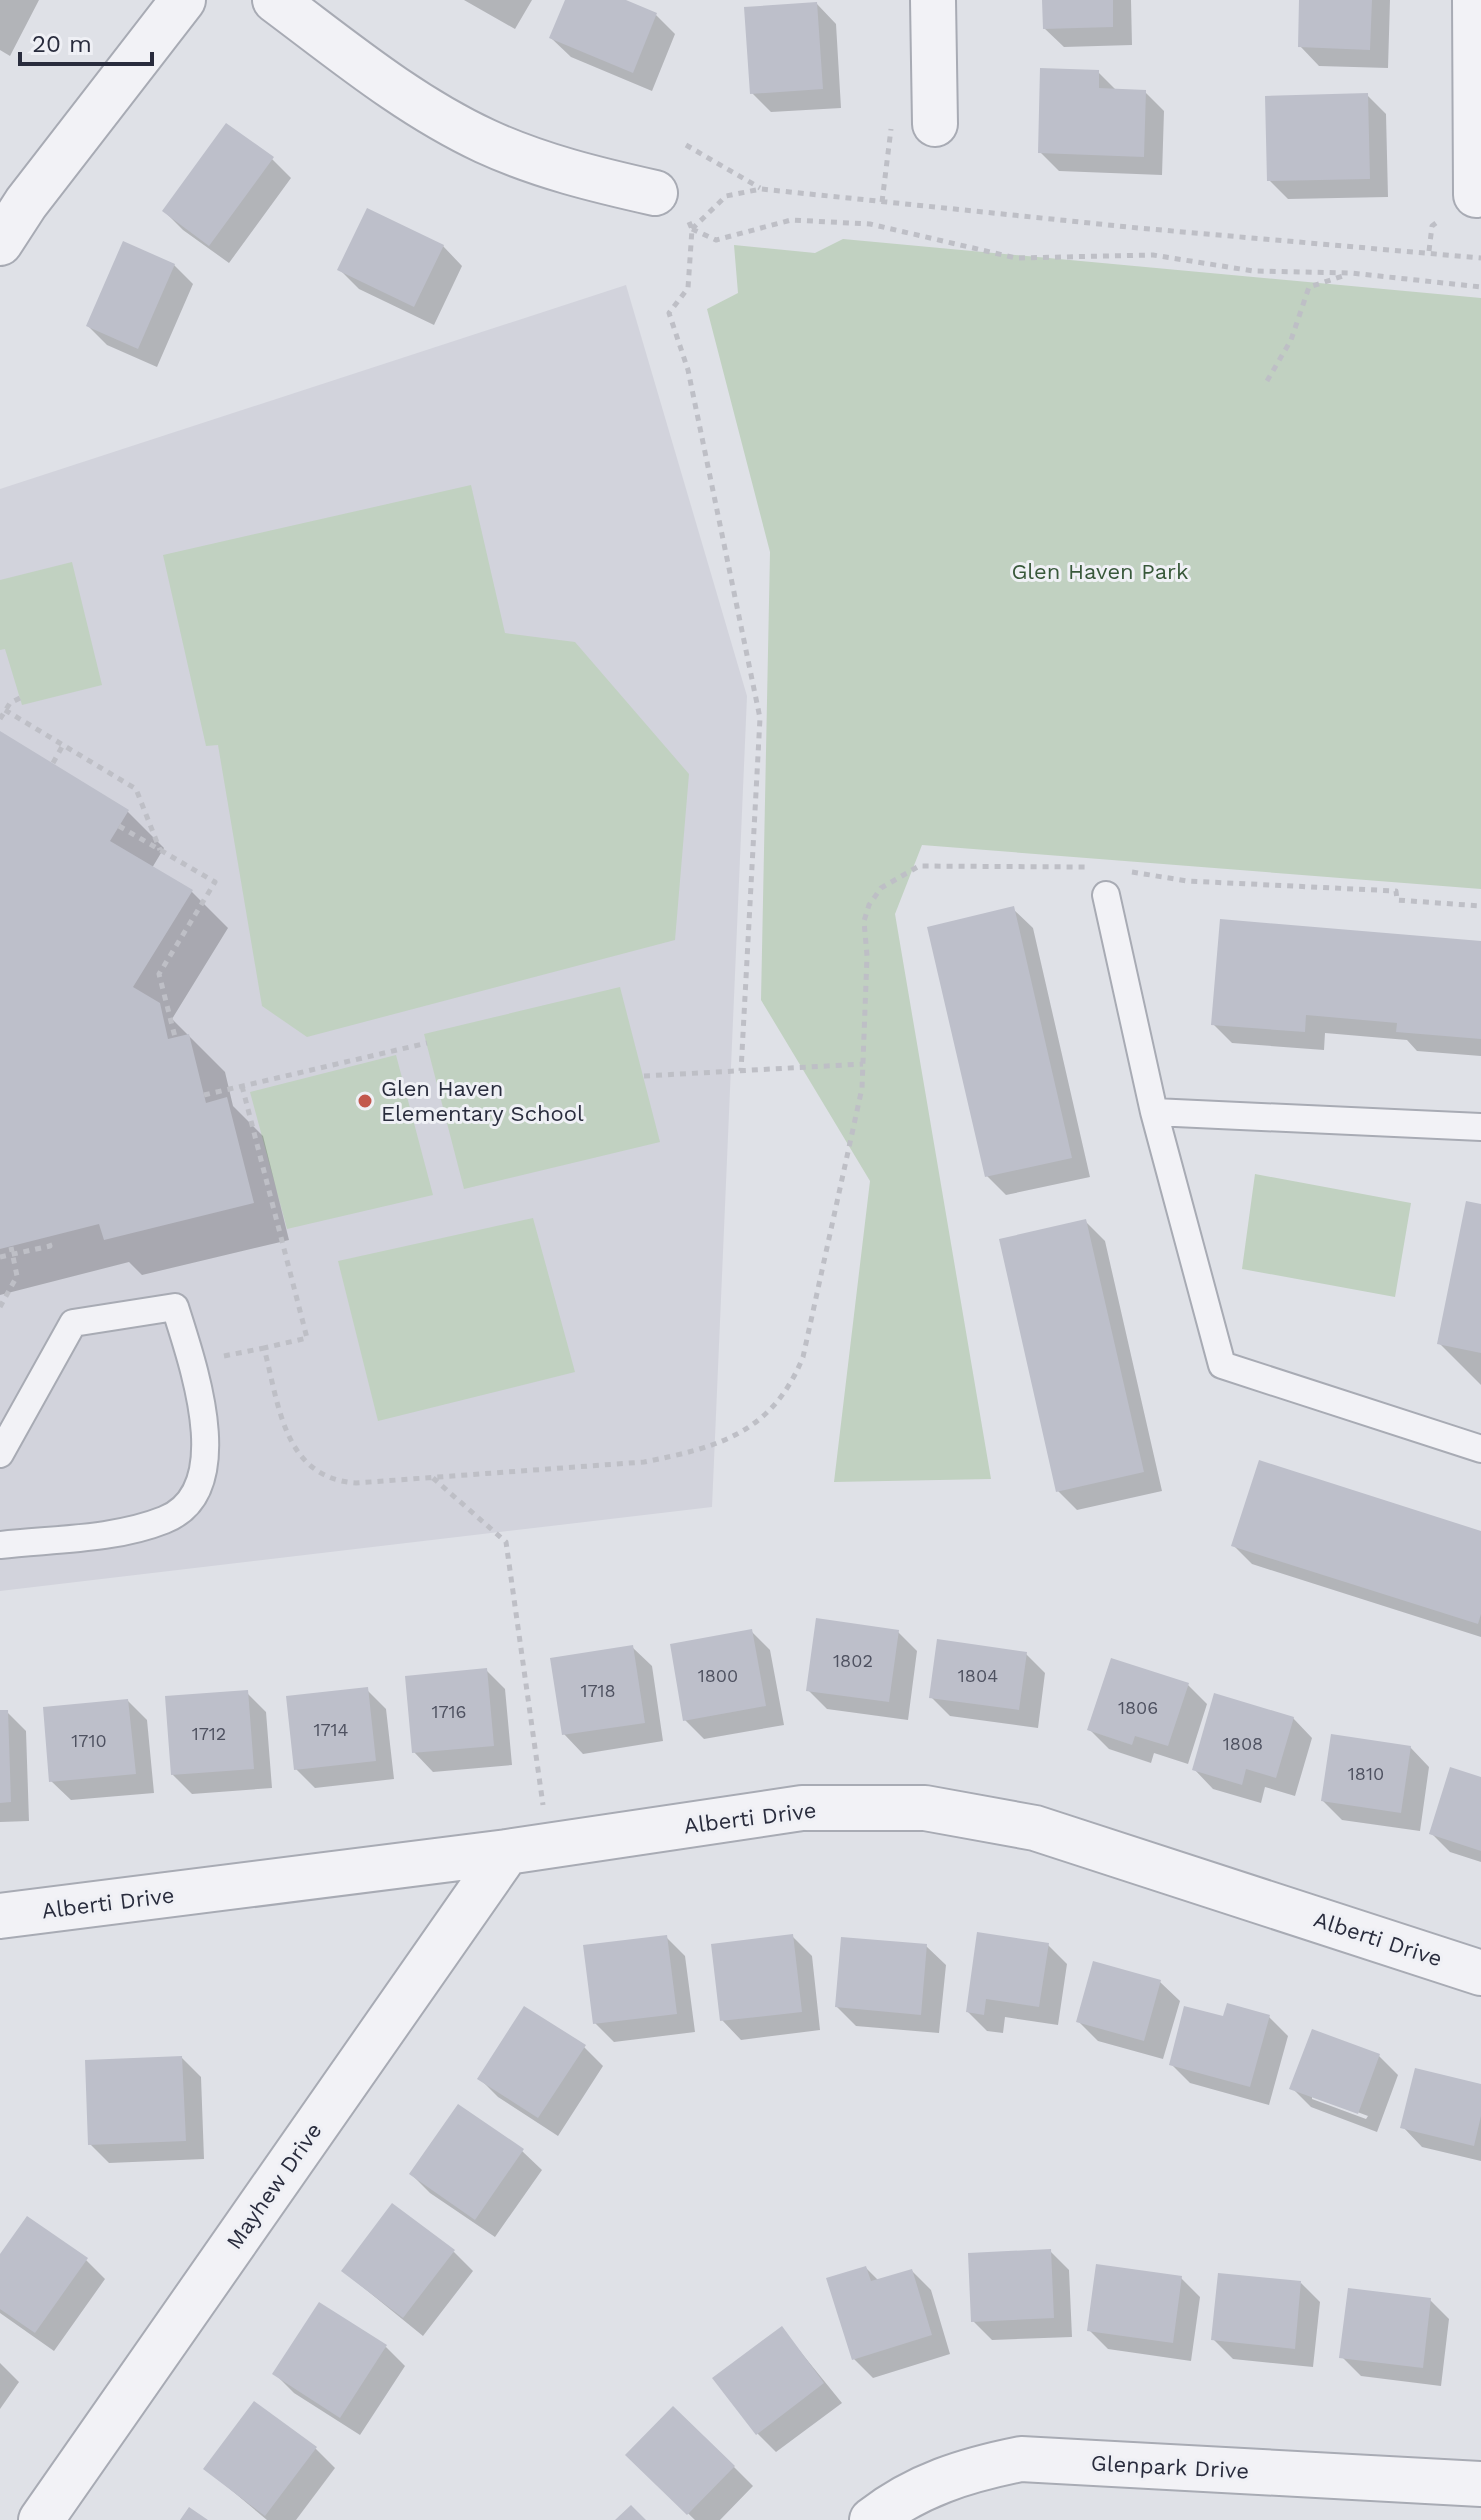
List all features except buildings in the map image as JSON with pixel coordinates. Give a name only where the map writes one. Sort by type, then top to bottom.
[{"type":"street","points":[[0,243],[26,203],[183,0]]},
{"type":"street","points":[[275,0],[398,92],[484,141],[561,171],[655,193]]},
{"type":"street","points":[[933,0],[935,124]]},
{"type":"street","points":[[1475,0],[1476,195]]},
{"type":"street","name":"Alberti Drive","points":[[0,1916],[507,1852],[802,1808],[925,1808],[1035,1828],[1481,1973]]},
{"type":"street","name":"Mayhew Drive","points":[[41,2520],[507,1852]]},
{"type":"street","name":"Glenpark Drive","points":[[872,2520],[896,2501],[961,2471],[1021,2459],[1481,2484]]},
{"type":"lane","points":[[1106,895],[1154,1112],[1222,1365],[1481,1449]]},
{"type":"lane","points":[[1154,1112],[1481,1127]]},
{"type":"lane","points":[[0,1454],[73,1323],[175,1307],[201,1402],[207,1465],[191,1501],[166,1520],[110,1533],[0,1545]]},
{"type":"path","points":[[882,202],[889,130]]},
{"type":"path","points":[[686,145],[761,189]]},
{"type":"path","points":[[741,1071],[760,718],[688,370],[669,313],[688,288],[692,229],[726,196],[761,189],[1138,228],[1429,251],[1481,258]]},
{"type":"path","points":[[692,229],[716,240],[791,220],[870,224],[1016,258],[1153,255],[1253,271],[1351,273],[1481,287]]},
{"type":"path","points":[[1429,251],[1432,226]]},
{"type":"path","points":[[1267,381],[1291,340],[1309,287],[1351,273]]},
{"type":"path","points":[[0,719],[10,703],[20,698]]},
{"type":"path","points":[[5,710],[136,789],[160,850]]},
{"type":"path","points":[[53,763],[63,745]]},
{"type":"path","points":[[119,826],[215,882],[159,974],[175,1037]]},
{"type":"path","points":[[242,1086],[307,1338],[264,1348],[287,1434],[297,1453],[315,1471],[337,1482],[433,1478],[644,1462],[689,1453],[731,1438],[772,1410],[791,1388],[803,1357],[862,1088],[867,956],[864,921],[881,888],[919,866],[1090,867]]},
{"type":"path","points":[[1120,871],[1187,881],[1396,891],[1397,900],[1481,906]]},
{"type":"path","points":[[204,1095],[427,1043]]},
{"type":"path","points":[[644,1076],[863,1064]]},
{"type":"path","points":[[0,1257],[50,1246],[47,1238]]},
{"type":"path","points":[[0,1307],[17,1276],[11,1247]]},
{"type":"path","points":[[433,1478],[506,1542],[541,1793]]},
{"type":"shaded area","name":"Glen Haven Elementary School","points":[[626,285],[747,696],[712,1507],[0,1591],[0,489]]},
{"type":"green space","name":"Glen Haven Park","points":[[843,239],[1481,298],[1481,889],[922,845],[895,914],[991,1479],[834,1482],[870,1181],[761,1000],[770,552],[707,309],[738,293],[734,245],[815,253]]},
{"type":"green space","points":[[471,485],[505,633],[575,642],[689,774],[675,940],[307,1037],[262,1006],[218,745],[206,746],[163,555]]},
{"type":"green space","points":[[72,562],[102,685],[22,705],[5,649],[0,650],[0,580]]},
{"type":"green space","points":[[620,987],[660,1142],[464,1189],[424,1034]]},
{"type":"green space","points":[[396,1055],[433,1195],[287,1229],[250,1092]]},
{"type":"green space","points":[[1255,1174],[1411,1203],[1395,1297],[1242,1269]]},
{"type":"green space","points":[[533,1218],[575,1372],[378,1421],[338,1261]]},
{"type":"place","name":"Glen Haven Elementary School","points":[[365,1101]]}]
